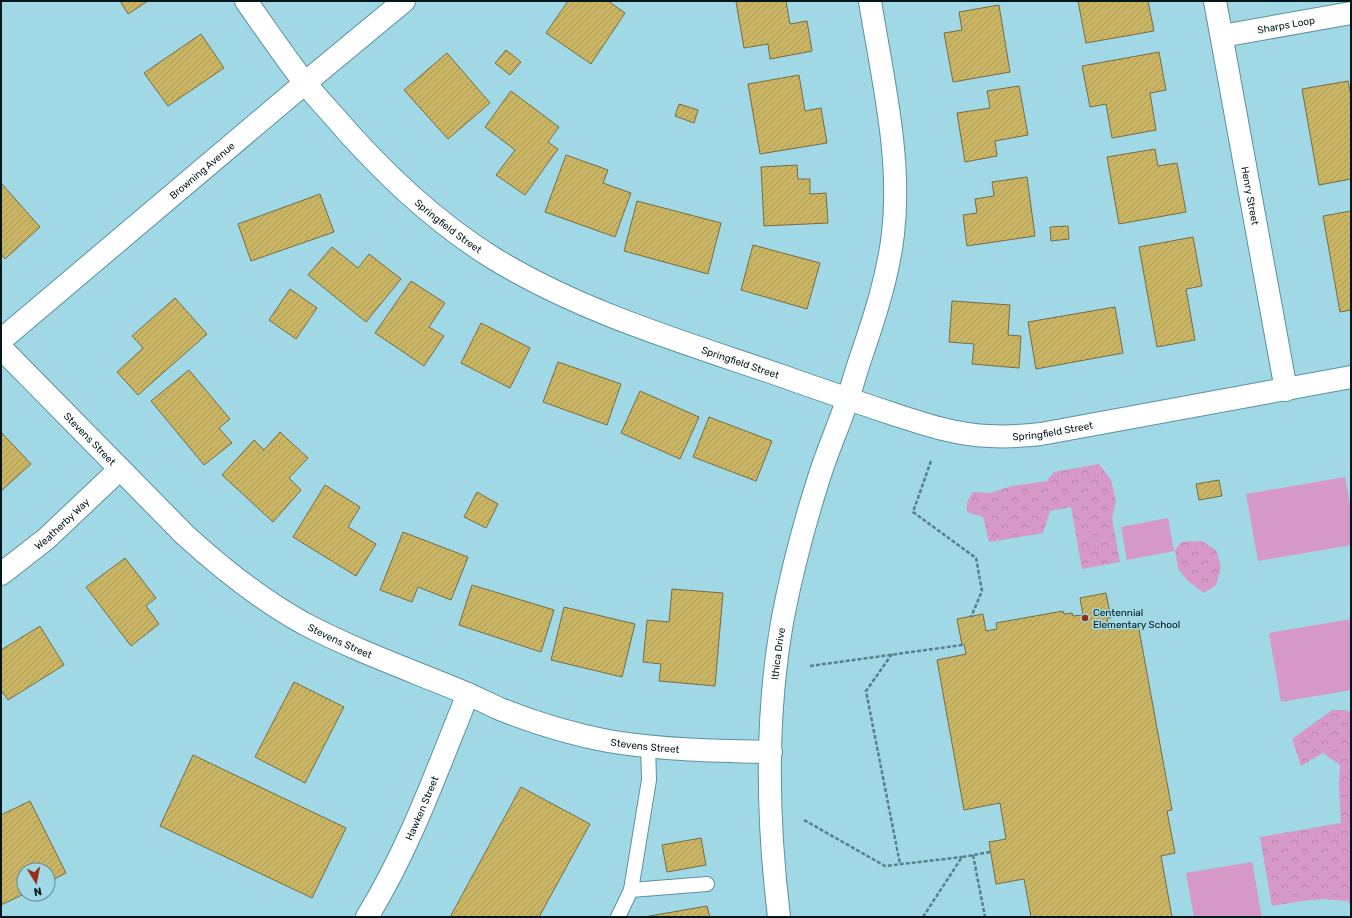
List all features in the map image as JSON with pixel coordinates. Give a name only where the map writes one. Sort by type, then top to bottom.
[{"type":"street","name":"Springfield Street","points":[[246,1],[305,83],[345,130],[401,188],[462,237],[494,258],[546,286],[608,315],[848,399],[933,427],[988,436],[1014,437],[1041,434],[1351,378]]},
{"type":"street","name":"Browning Avenue","points":[[1,340],[404,1]]},
{"type":"street","name":"Ithica Drive","points":[[780,917],[771,826],[770,784],[772,717],[783,619],[791,582],[818,480],[848,399],[879,303],[887,270],[893,234],[896,196],[895,163],[870,1]]},
{"type":"street","name":"Henry Street","points":[[1215,1],[1286,390]]},
{"type":"street","name":"Sharps Loop","points":[[1222,36],[1351,12]]},
{"type":"street","name":"Stevens Street","points":[[1,348],[210,558],[241,583],[303,623],[375,657],[507,711],[569,732],[607,741],[677,749],[771,752]]},
{"type":"street","name":"Weatherby Way","points":[[1,574],[46,539],[120,469]]},
{"type":"street","name":"Hawken Street","points":[[367,917],[392,874],[409,840],[468,694]]},
{"type":"lane","points":[[618,917],[631,890],[649,780],[648,746]]},
{"type":"lane","points":[[631,890],[707,884]]},
{"type":"path","points":[[931,461],[913,512],[976,558],[982,591],[971,617]]},
{"type":"path","points":[[810,666],[962,645]]},
{"type":"path","points":[[892,654],[866,691],[900,864]]},
{"type":"path","points":[[804,820],[885,866],[962,857],[990,852]]},
{"type":"path","points":[[973,855],[985,917]]},
{"type":"path","points":[[922,917],[962,857]]},
{"type":"green space","points":[[1099,464],[1111,480],[1116,502],[1112,518],[1120,562],[1082,569],[1071,507],[1050,511],[1043,533],[989,542],[983,517],[967,512],[967,502],[973,492],[990,493],[1012,486],[1047,481],[1054,472]]},
{"type":"green space","points":[[1345,477],[1351,510],[1351,545],[1258,561],[1246,494]]},
{"type":"green space","points":[[1168,518],[1174,551],[1127,560],[1121,527]]},
{"type":"green space","points":[[1202,541],[1216,550],[1221,567],[1216,585],[1204,593],[1188,581],[1178,569],[1175,550],[1181,542]]},
{"type":"green space","points":[[1351,619],[1351,690],[1281,702],[1269,633]]},
{"type":"green space","points":[[1332,710],[1347,710],[1351,713],[1351,906],[1348,901],[1323,899],[1272,906],[1260,837],[1341,823],[1339,787],[1340,765],[1323,753],[1301,766],[1292,739]]},
{"type":"green space","points":[[1252,862],[1262,917],[1194,917],[1186,873]]},
{"type":"building","points":[[120,1],[148,1],[128,14]]},
{"type":"building","points":[[568,1],[608,1],[625,13],[591,64],[546,33]]},
{"type":"building","points":[[786,1],[790,24],[807,21],[812,51],[770,59],[768,44],[744,48],[736,2]]},
{"type":"building","points":[[1078,1],[1148,1],[1154,31],[1086,43]]},
{"type":"building","points":[[999,5],[1010,72],[953,82],[944,33],[962,30],[959,12]]},
{"type":"building","points":[[201,34],[224,68],[168,106],[144,73]]},
{"type":"building","points":[[506,50],[521,62],[510,75],[495,63]]},
{"type":"building","points":[[1159,52],[1166,90],[1150,93],[1156,130],[1112,138],[1106,104],[1090,107],[1082,66]]},
{"type":"building","points":[[447,53],[490,103],[448,139],[404,90]]},
{"type":"building","points":[[799,75],[805,111],[821,108],[827,143],[760,154],[748,84]]},
{"type":"building","points":[[1348,81],[1351,95],[1351,179],[1319,185],[1302,89]]},
{"type":"building","points":[[1019,86],[1028,135],[995,141],[997,156],[965,162],[957,113],[990,108],[987,91]]},
{"type":"building","points":[[511,91],[559,127],[548,142],[558,149],[525,195],[496,175],[515,150],[485,127]]},
{"type":"building","points":[[679,104],[698,110],[694,123],[675,116]]},
{"type":"building","points":[[1155,149],[1158,166],[1177,163],[1186,212],[1119,224],[1107,157]]},
{"type":"building","points":[[566,155],[608,170],[603,183],[631,193],[615,237],[545,212]]},
{"type":"building","points":[[797,165],[798,179],[810,179],[810,194],[826,193],[828,223],[764,226],[761,167]]},
{"type":"building","points":[[1027,177],[1035,236],[967,246],[963,215],[977,213],[975,199],[994,196],[992,182]]},
{"type":"building","points":[[1,183],[40,227],[5,259],[1,254]]},
{"type":"building","points":[[320,194],[334,232],[251,261],[238,224]]},
{"type":"building","points":[[637,201],[721,223],[708,274],[624,251]]},
{"type":"building","points":[[1351,211],[1351,310],[1340,312],[1323,216]]},
{"type":"building","points":[[1068,226],[1069,239],[1051,241],[1050,227]]},
{"type":"building","points":[[1193,237],[1202,286],[1186,289],[1195,340],[1157,347],[1139,247]]},
{"type":"building","points":[[753,245],[820,263],[807,309],[741,290]]},
{"type":"building","points":[[332,247],[358,268],[369,254],[401,279],[366,322],[308,275]]},
{"type":"building","points":[[411,281],[445,303],[429,327],[444,336],[424,366],[375,333]]},
{"type":"building","points":[[290,289],[317,308],[296,339],[269,320]]},
{"type":"building","points":[[175,298],[207,334],[138,395],[117,372],[143,348],[132,336]]},
{"type":"building","points":[[952,301],[1010,305],[1008,335],[1021,336],[1019,368],[972,364],[974,344],[949,342]]},
{"type":"building","points":[[1115,307],[1123,353],[1036,369],[1028,322]]},
{"type":"building","points":[[481,323],[530,348],[510,388],[461,363]]},
{"type":"building","points":[[558,362],[621,384],[607,425],[543,402]]},
{"type":"building","points":[[189,370],[230,419],[219,428],[232,443],[204,465],[151,401]]},
{"type":"building","points":[[640,391],[699,417],[680,459],[621,433]]},
{"type":"building","points":[[709,417],[772,441],[756,481],[693,457]]},
{"type":"building","points":[[1,432],[31,464],[1,491]]},
{"type":"building","points":[[280,432],[308,458],[289,478],[301,490],[273,522],[222,475],[254,440],[264,450]]},
{"type":"building","points":[[1219,480],[1222,496],[1199,500],[1196,484]]},
{"type":"building","points":[[325,485],[360,507],[348,527],[376,544],[356,576],[293,537]]},
{"type":"building","points":[[477,492],[498,504],[486,528],[464,517]]},
{"type":"building","points":[[403,532],[468,557],[451,600],[418,587],[412,602],[380,590]]},
{"type":"building","points":[[125,558],[156,598],[146,606],[159,624],[131,646],[86,587]]},
{"type":"building","points":[[472,585],[554,610],[541,652],[459,625]]},
{"type":"building","points":[[672,589],[723,593],[715,686],[659,681],[661,664],[643,662],[647,620],[669,622]]},
{"type":"building","points":[[1106,593],[1111,618],[1107,618],[1109,630],[1138,624],[1172,810],[1167,811],[1175,853],[1161,856],[1172,917],[1031,917],[1024,879],[996,884],[989,842],[1006,839],[1000,803],[964,810],[937,660],[966,654],[964,644],[962,645],[957,619],[983,614],[986,631],[997,629],[996,623],[1063,611],[1064,614],[1072,613],[1073,616],[1083,615],[1080,598]]},
{"type":"building","points":[[564,607],[635,624],[622,677],[551,660]]},
{"type":"building","points":[[40,626],[64,665],[8,700],[1,690],[1,650]]},
{"type":"building","points":[[294,682],[344,707],[305,783],[255,757]]},
{"type":"building","points":[[193,755],[346,828],[312,898],[160,826]]},
{"type":"building","points":[[521,787],[590,824],[539,917],[450,917]]},
{"type":"building","points":[[30,801],[66,873],[56,878],[56,862],[16,862],[16,898],[1,905],[1,815]]},
{"type":"building","points":[[701,838],[706,865],[667,872],[662,845]]},
{"type":"building","points":[[707,906],[710,917],[644,917]]},
{"type":"place","name":"Centennial Elementary School","points":[[1085,618]]}]
